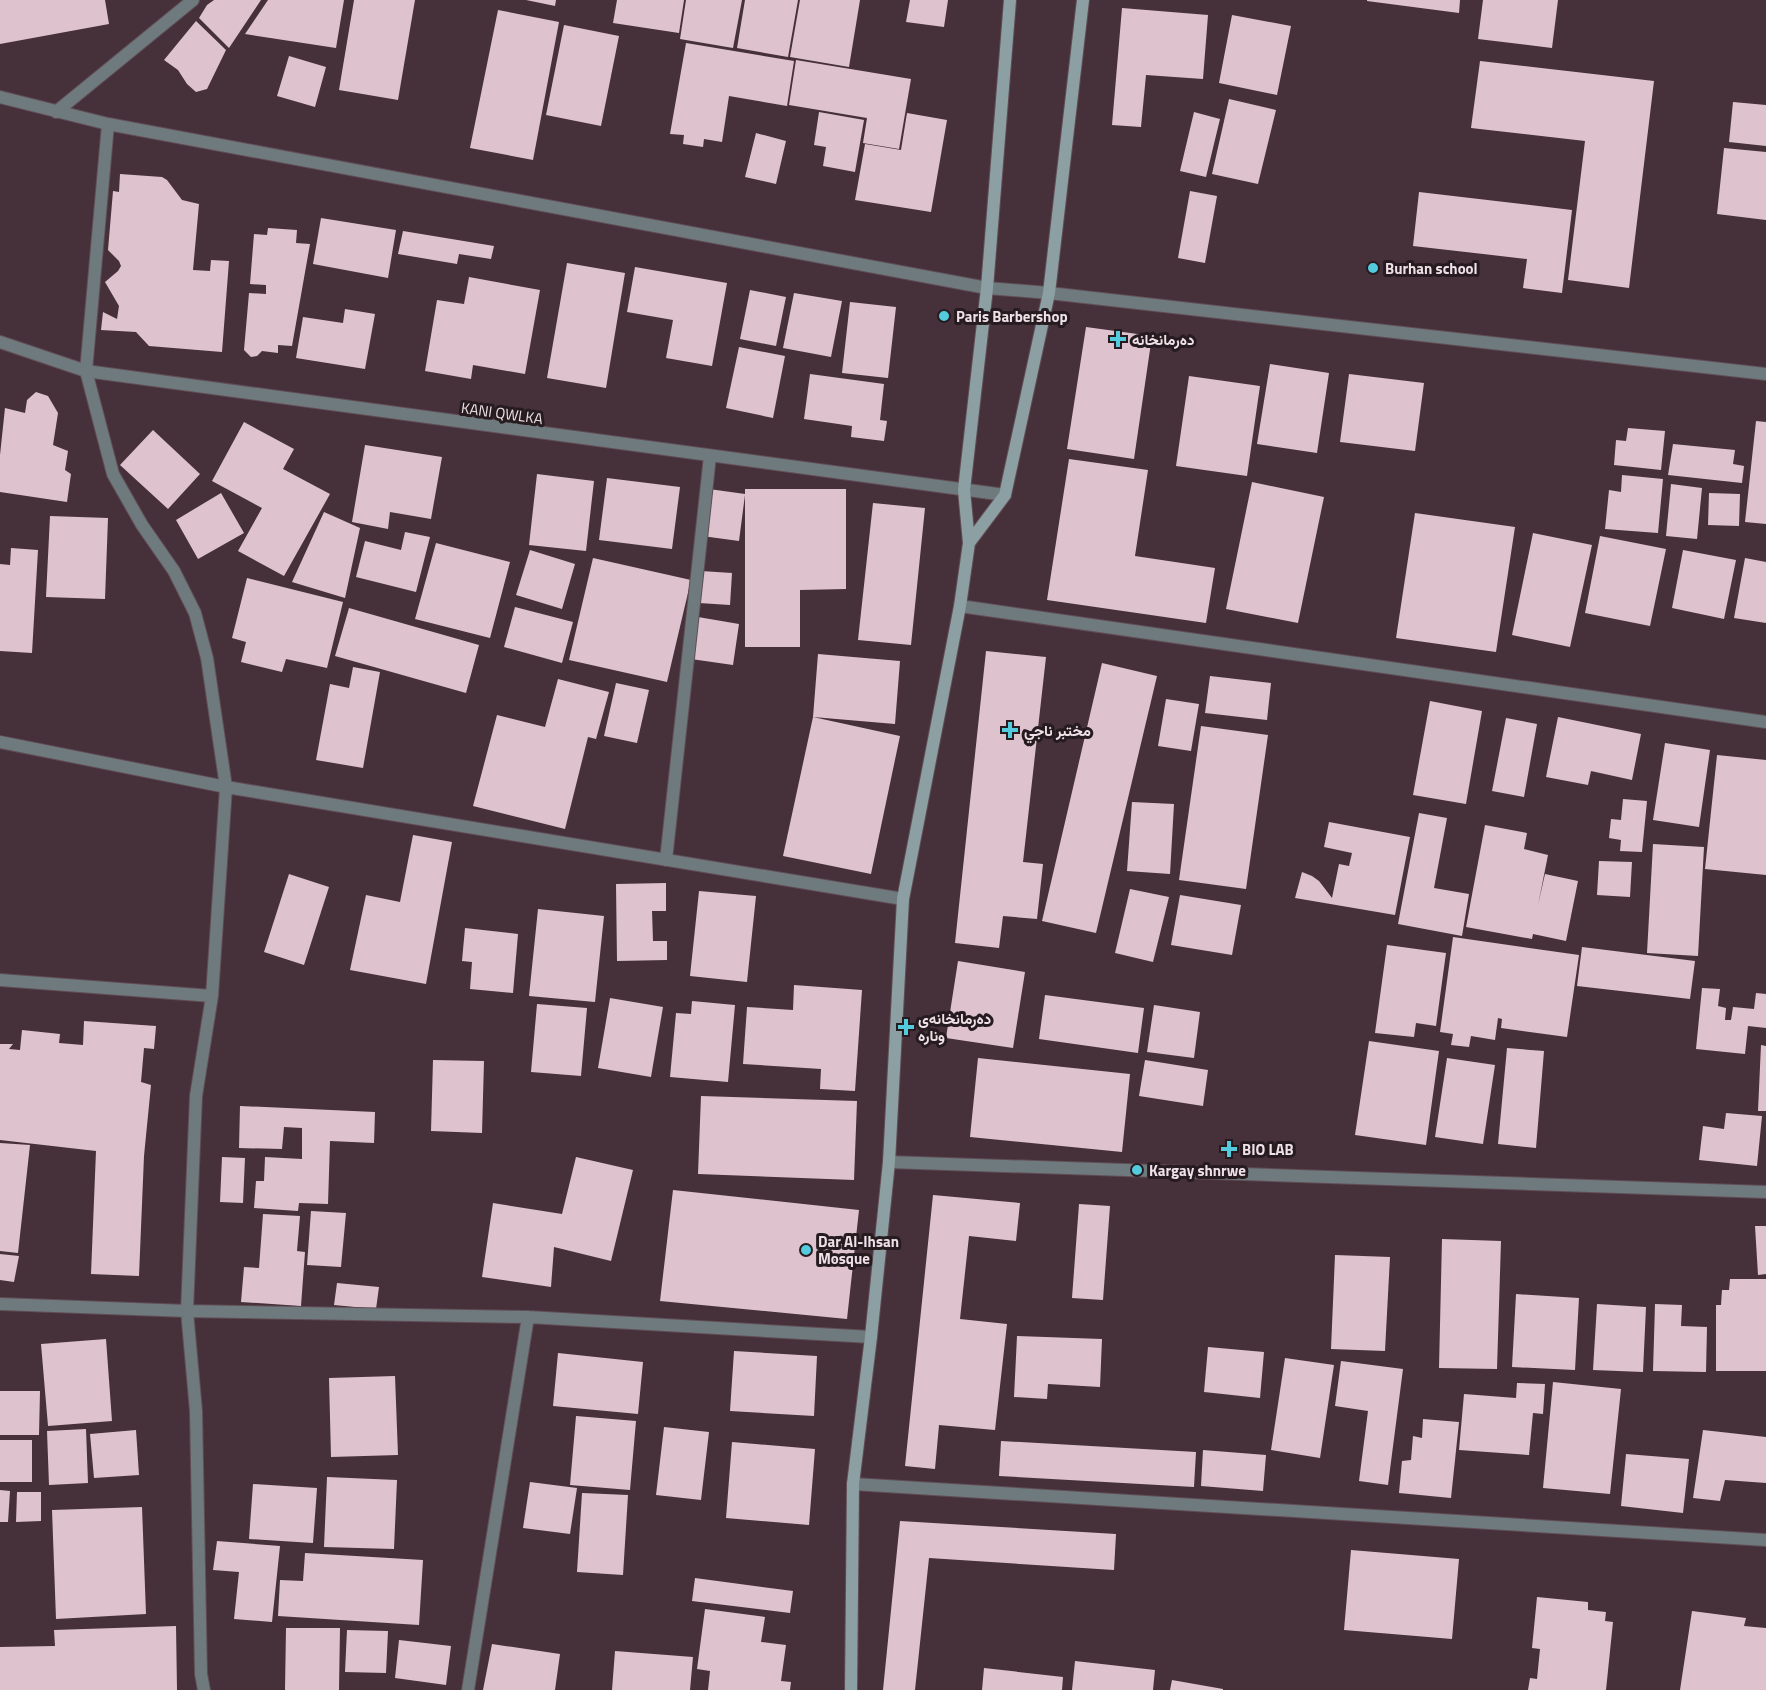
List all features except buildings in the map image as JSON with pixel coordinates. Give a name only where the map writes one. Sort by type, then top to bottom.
[{"type":"main road","points":[[851,1690],[853,1484],[889,1162],[903,899],[960,606],[969,543],[964,490],[987,288],[1010,0]]},
{"type":"main road","points":[[969,543],[1005,495],[1049,293],[1083,0]]},
{"type":"street","points":[[56,112],[193,0]]},
{"type":"street","points":[[0,97],[108,124],[987,288],[1049,293],[1766,374]]},
{"type":"street","points":[[108,124],[86,371],[113,474],[142,525],[174,571],[195,614],[207,658],[226,787],[212,996],[196,1096],[187,1311],[196,1411],[201,1674],[204,1690]]},
{"type":"street","name":"KANI QWLKA","points":[[0,342],[86,371],[1005,495]]},
{"type":"street","points":[[666,860],[710,456]]},
{"type":"street","points":[[960,606],[1766,722]]},
{"type":"street","points":[[0,741],[226,787],[903,899]]},
{"type":"street","points":[[0,980],[212,996]]},
{"type":"street","points":[[889,1162],[1766,1192]]},
{"type":"street","points":[[0,1304],[187,1311],[528,1317],[871,1337]]},
{"type":"street","points":[[468,1690],[528,1317]]},
{"type":"street","points":[[853,1484],[1766,1540]]},
{"type":"place","name":"Burhan school","points":[[1373,268]]},
{"type":"place","name":"Paris Barbershop","points":[[944,316]]},
{"type":"place","name":"دەرمانخانە","points":[[1118,339]]},
{"type":"place","name":"مختبر ناجي","points":[[1010,730]]},
{"type":"place","name":"دەرمانخانەی ونارە","points":[[906,1027]]},
{"type":"place","name":"BIO LAB","points":[[1229,1149]]},
{"type":"place","name":"Kargay shnrwe","points":[[1137,1170]]},
{"type":"place","name":"Dar Al-Ihsan Mosque","points":[[806,1250]]}]
